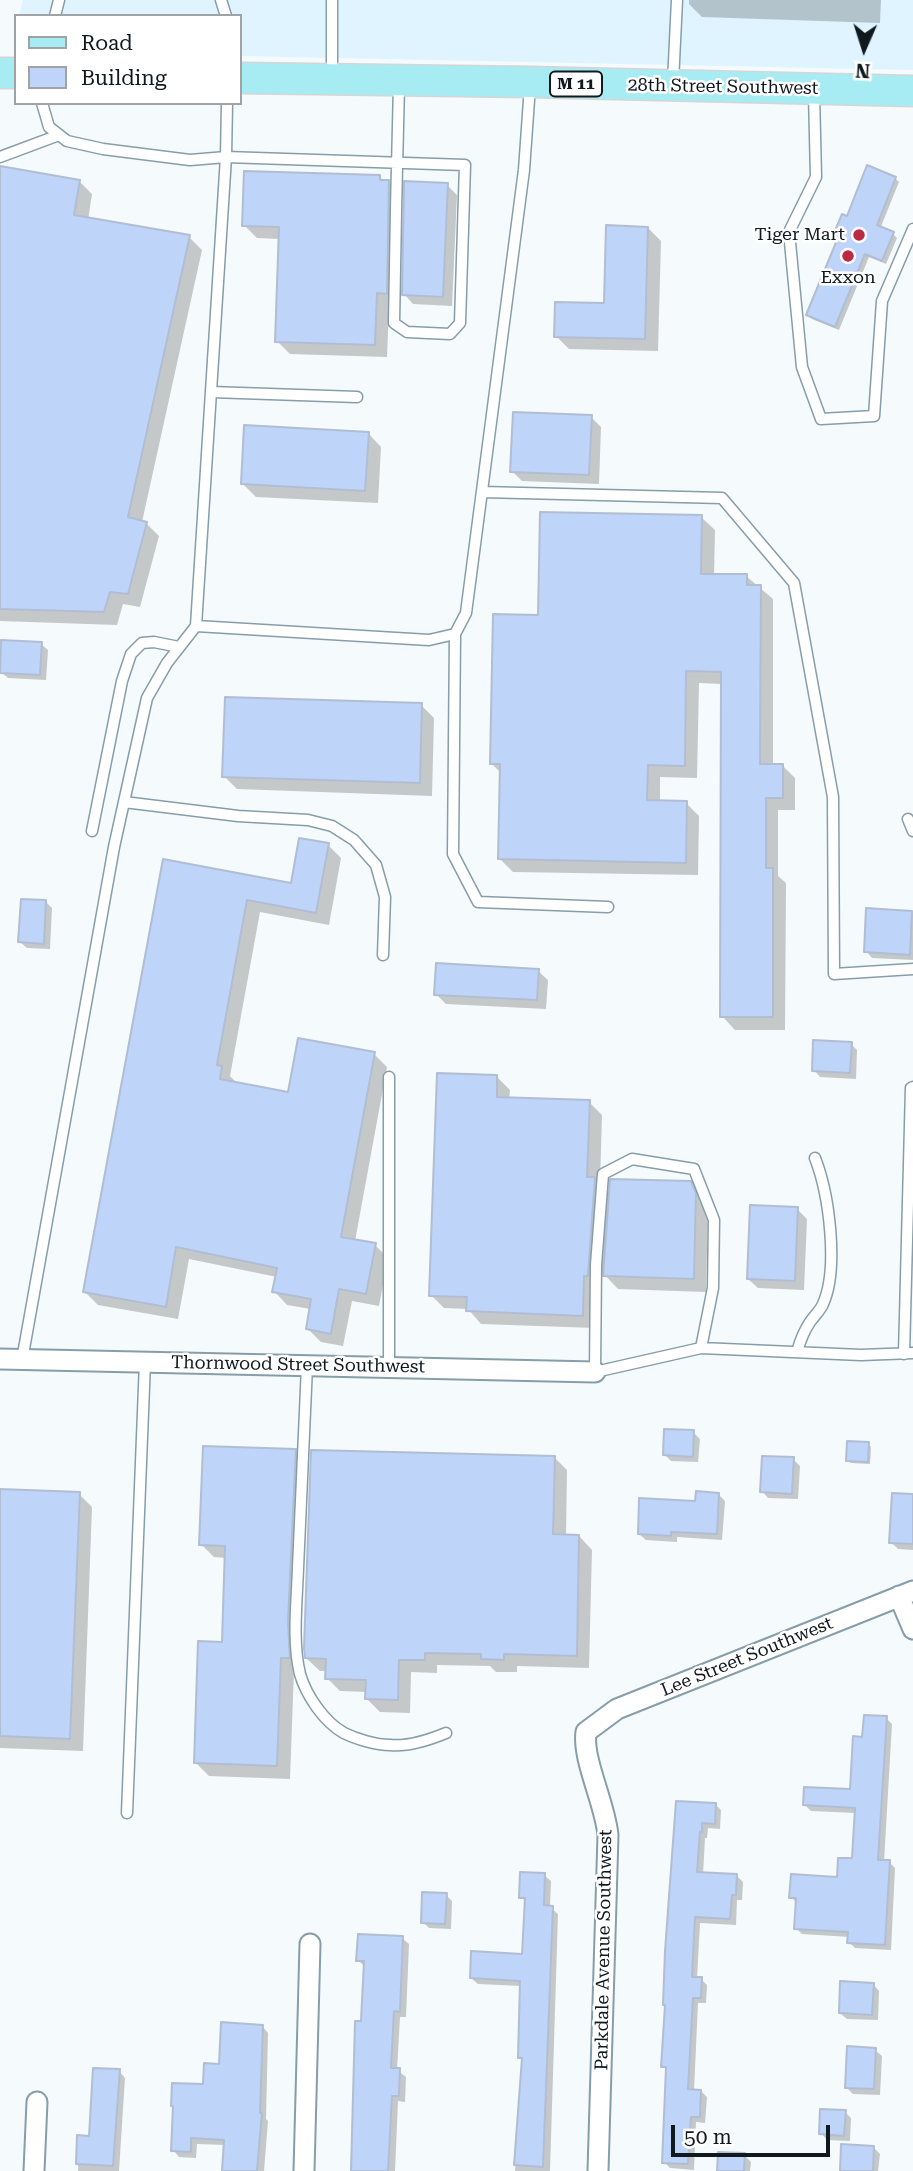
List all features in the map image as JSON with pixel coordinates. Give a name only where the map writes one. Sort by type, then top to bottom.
[{"type":"main road","name":"28th Street Southwest","points":[[242,78],[913,92]]},
{"type":"street","name":"Thornwood Street Southwest","points":[[0,1359],[595,1372]]},
{"type":"street","points":[[906,1593],[913,1629]]},
{"type":"street","name":"Lee Street Southwest","points":[[586,1732],[617,1709],[906,1593]]},
{"type":"street","name":"Parkdale Avenue Southwest","points":[[586,1732],[584,1744],[606,1816],[608,1835],[598,2171]]},
{"type":"street","points":[[304,2171],[310,1944]]},
{"type":"street","points":[[34,2171],[37,2102]]},
{"type":"lane","points":[[332,0],[332,80]]},
{"type":"lane","points":[[673,86],[677,0]]},
{"type":"lane","points":[[43,105],[49,127],[67,141],[141,155],[190,160],[226,158],[397,163],[465,165],[460,323],[450,334],[407,332],[394,323],[397,163],[399,81]]},
{"type":"lane","points":[[530,82],[524,170],[466,613],[455,634],[453,855],[478,902],[608,907]]},
{"type":"lane","points":[[814,89],[816,177],[789,232],[802,367],[821,419],[874,416],[882,301],[913,229]]},
{"type":"lane","points":[[22,1360],[109,874],[147,698],[167,663],[196,626],[226,158],[227,105]]},
{"type":"lane","points":[[0,157],[59,135]]},
{"type":"lane","points":[[211,392],[356,397]]},
{"type":"lane","points":[[482,492],[722,498],[794,583],[833,797],[834,974],[913,970]]},
{"type":"lane","points":[[196,626],[429,640],[455,634]]},
{"type":"lane","points":[[92,831],[122,681],[131,654],[142,643],[154,642],[180,647]]},
{"type":"lane","points":[[124,802],[238,816],[308,820],[332,826],[354,840],[376,865],[385,897],[383,955]]},
{"type":"lane","points":[[908,819],[913,831]]},
{"type":"lane","points":[[389,1077],[389,1367]]},
{"type":"lane","points":[[701,1348],[713,1289],[714,1220],[694,1169],[632,1159],[603,1174],[596,1265],[595,1372],[701,1348],[861,1355],[909,1354],[913,1087]]},
{"type":"lane","points":[[797,1352],[810,1321],[823,1306],[830,1277],[830,1229],[821,1172],[815,1158]]},
{"type":"lane","points":[[127,1813],[145,1362]]},
{"type":"lane","points":[[306,1366],[297,1607],[297,1658],[301,1677],[314,1702],[327,1719],[343,1732],[373,1743],[391,1746],[427,1741],[446,1733]]},
{"type":"shaded area","points":[[23,0],[913,0],[913,70],[242,56],[242,14],[20,14]]},
{"type":"building","points":[[867,165],[896,177],[877,225],[894,232],[882,261],[865,254],[835,327],[806,315],[837,240],[832,238],[842,214],[847,216]]},
{"type":"building","points":[[0,166],[80,180],[74,215],[190,235],[128,517],[147,522],[128,594],[110,592],[104,612],[0,609]]},
{"type":"building","points":[[244,171],[380,175],[380,180],[389,180],[387,294],[377,293],[375,345],[275,342],[279,227],[242,226]]},
{"type":"building","points":[[404,181],[448,183],[443,297],[402,295]]},
{"type":"building","points":[[606,225],[648,227],[645,339],[554,337],[555,302],[604,303]]},
{"type":"building","points":[[513,412],[592,415],[589,475],[510,472]]},
{"type":"building","points":[[244,425],[369,432],[365,491],[241,484]]},
{"type":"building","points":[[540,512],[702,515],[701,574],[747,574],[747,585],[761,585],[760,764],[783,764],[783,798],[766,798],[766,868],[773,868],[773,1017],[720,1017],[721,672],[686,671],[685,766],[648,765],[647,800],[687,801],[686,863],[498,859],[500,764],[490,764],[493,614],[538,615]]},
{"type":"building","points":[[1,640],[42,642],[40,675],[0,673]]},
{"type":"building","points":[[225,697],[422,703],[420,783],[222,777]]},
{"type":"building","points":[[299,838],[329,843],[316,913],[247,900],[217,1065],[222,1066],[220,1079],[288,1092],[298,1038],[375,1052],[341,1237],[376,1243],[366,1294],[339,1289],[331,1334],[306,1329],[311,1299],[272,1292],[277,1268],[176,1247],[166,1307],[83,1292],[163,859],[291,883]]},
{"type":"building","points":[[21,899],[46,900],[44,944],[18,942]]},
{"type":"building","points":[[866,908],[912,911],[910,955],[864,952]]},
{"type":"building","points":[[436,963],[539,969],[537,1000],[434,995]]},
{"type":"building","points":[[813,1040],[852,1042],[850,1073],[812,1071]]},
{"type":"building","points":[[437,1073],[497,1075],[497,1097],[590,1100],[587,1177],[595,1177],[588,1276],[584,1276],[583,1316],[466,1311],[467,1297],[429,1296]]},
{"type":"building","points":[[610,1179],[691,1181],[696,1193],[694,1279],[603,1276]]},
{"type":"building","points":[[750,1205],[798,1207],[795,1281],[747,1279]]},
{"type":"building","points":[[664,1429],[694,1430],[693,1457],[663,1455]]},
{"type":"building","points":[[847,1441],[869,1442],[868,1462],[846,1461]]},
{"type":"building","points":[[203,1446],[296,1449],[288,1621],[290,1658],[281,1658],[277,1766],[194,1763],[198,1641],[222,1642],[225,1546],[199,1545]]},
{"type":"building","points":[[311,1450],[555,1456],[553,1534],[579,1535],[577,1656],[504,1654],[504,1660],[481,1659],[481,1654],[425,1653],[425,1660],[399,1660],[398,1700],[365,1699],[366,1680],[325,1679],[326,1659],[305,1658],[304,1648]]},
{"type":"building","points":[[762,1456],[794,1457],[792,1494],[760,1492]]},
{"type":"building","points":[[0,1489],[80,1492],[70,1739],[0,1736]]},
{"type":"building","points":[[696,1491],[719,1493],[717,1534],[638,1534],[639,1498],[695,1501]]},
{"type":"building","points":[[892,1493],[913,1494],[913,1544],[889,1543]]},
{"type":"building","points":[[864,1715],[887,1716],[878,1860],[890,1860],[885,1945],[847,1943],[848,1932],[794,1929],[796,1898],[789,1898],[791,1874],[837,1877],[838,1858],[852,1858],[855,1808],[803,1805],[804,1787],[850,1789],[853,1736],[862,1737]]},
{"type":"building","points":[[676,1801],[716,1803],[715,1824],[702,1823],[697,1872],[737,1874],[736,1895],[732,1895],[730,1919],[695,1917],[692,1977],[702,1977],[701,1998],[693,1998],[688,2089],[701,2090],[700,2117],[691,2117],[688,2164],[662,2163],[666,2067],[661,2067],[665,1951]]},
{"type":"building","points":[[520,1872],[545,1873],[544,1905],[553,1906],[543,2167],[514,2165],[522,2058],[518,2058],[520,1981],[470,1978],[471,1951],[522,1954],[525,1898],[519,1898]]},
{"type":"building","points":[[422,1892],[447,1893],[445,1924],[421,1923]]},
{"type":"building","points":[[358,1934],[403,1936],[400,2012],[394,2011],[391,2068],[400,2068],[399,2096],[392,2096],[388,2171],[351,2171],[355,2021],[361,2021],[364,1961],[356,1961]]},
{"type":"building","points":[[840,1981],[874,1983],[872,2015],[839,2013]]},
{"type":"building","points":[[221,2022],[263,2025],[262,2113],[257,2171],[222,2171],[224,2140],[191,2138],[191,2152],[171,2151],[172,2083],[203,2084],[204,2063],[219,2064]]},
{"type":"building","points":[[847,2046],[876,2048],[874,2089],[845,2088]]},
{"type":"building","points":[[93,2068],[120,2069],[113,2166],[76,2164],[77,2135],[89,2136]]},
{"type":"building","points":[[820,2109],[846,2110],[844,2136],[819,2134]]},
{"type":"building","points":[[841,2144],[874,2146],[873,2171],[840,2171]]},
{"type":"building","points":[[718,2152],[745,2153],[744,2171],[717,2171]]},
{"type":"place","name":"Tiger Mart","points":[[859,235]]},
{"type":"place","name":"Exxon","points":[[848,256]]}]
